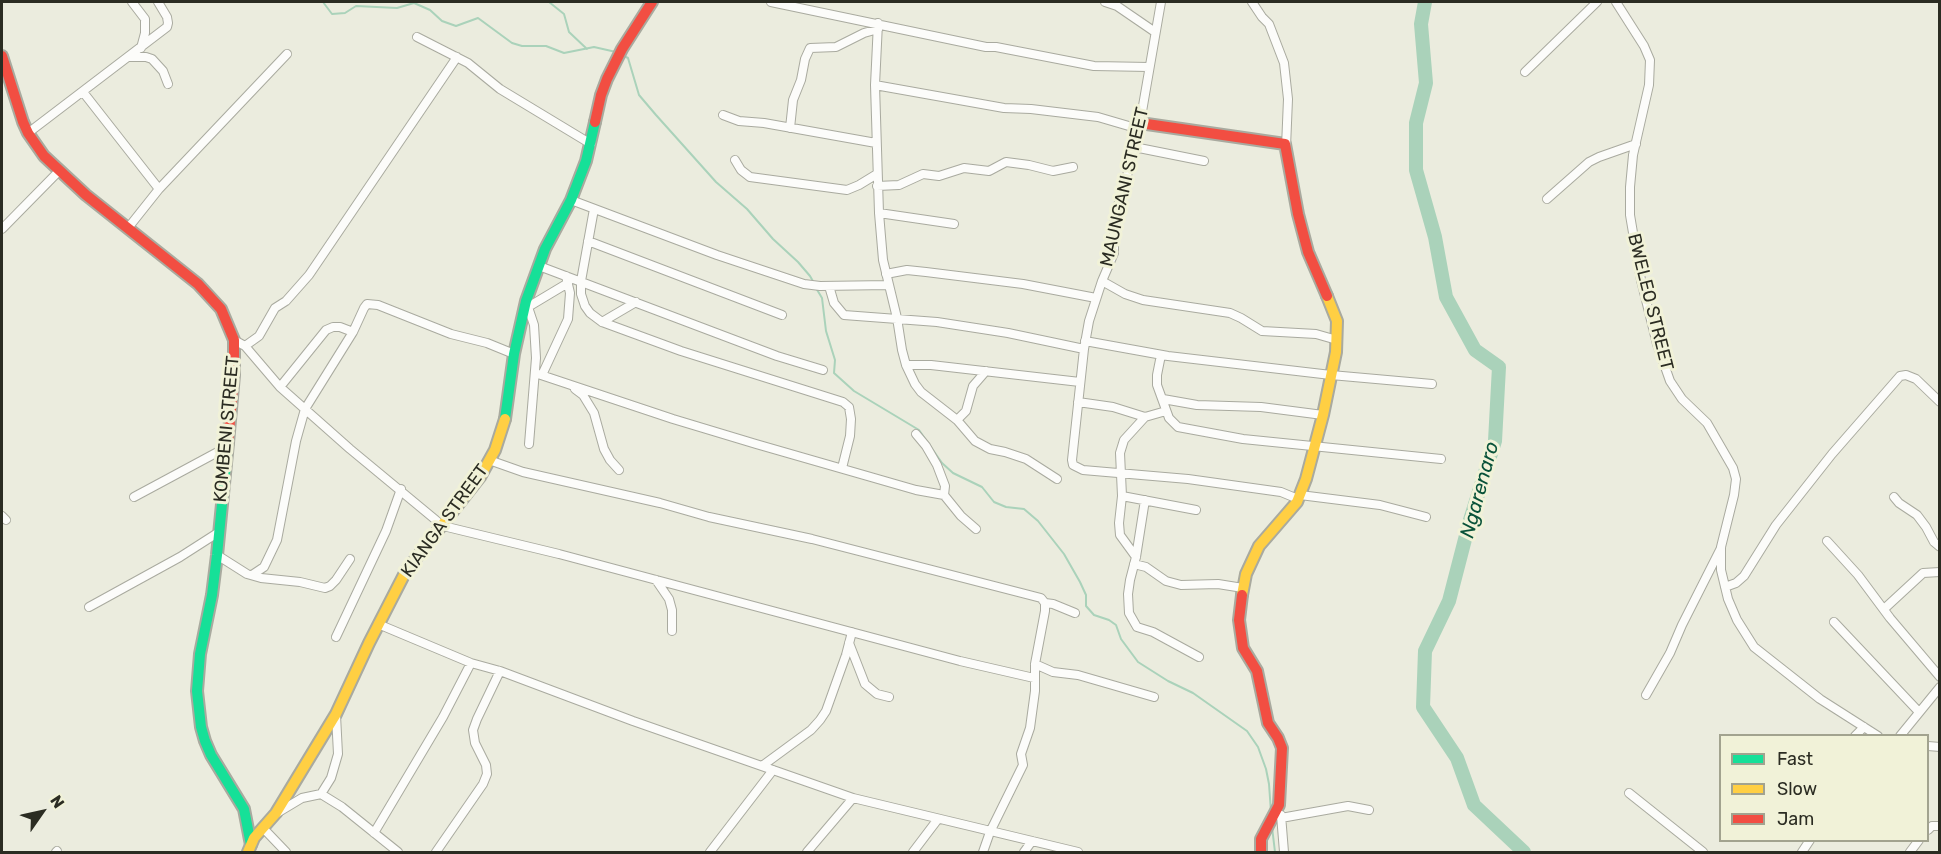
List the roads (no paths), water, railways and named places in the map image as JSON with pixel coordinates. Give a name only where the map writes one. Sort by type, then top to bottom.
[{"type":"street","points":[[132,2],[145,19],[145,33],[141,48]]},
{"type":"street","points":[[28,133],[167,27],[167,17],[158,2]]},
{"type":"street","name":"KIANGA STREET","points":[[249,849],[254,838],[276,813],[336,714],[378,624],[406,571],[480,477],[495,450],[504,424],[514,354],[539,266],[571,200],[591,144],[601,95],[607,79],[622,49],[652,2]]},
{"type":"street","points":[[771,2],[878,26],[1094,66],[1149,67]]},
{"type":"street","points":[[1105,2],[1117,6],[1155,32]]},
{"type":"street","name":"MAUNGANI STREET","points":[[1161,2],[1140,126],[1113,224],[1113,253],[1096,298],[1084,345],[1072,456],[1073,465],[1083,470],[1235,485],[1299,497],[1380,505],[1426,517]]},
{"type":"street","points":[[1252,2],[1269,24],[1284,63],[1288,99],[1286,147],[1289,172],[1304,238],[1337,321],[1337,340],[1331,375],[1306,479],[1299,497],[1259,546],[1246,574],[1239,620],[1243,648],[1257,670],[1268,723],[1282,748],[1279,805],[1284,852]]},
{"type":"street","points":[[1526,72],[1598,2]]},
{"type":"street","name":"BWELEO STREET","points":[[1616,2],[1644,46],[1650,60],[1649,86],[1636,144],[1630,187],[1630,215],[1641,280],[1657,344],[1676,392],[1707,423],[1733,468],[1736,479],[1721,547],[1721,570],[1725,587],[1737,620],[1754,646],[1820,699],[1876,734]]},
{"type":"street","points":[[878,26],[875,85],[879,213],[883,260],[906,365],[921,392],[957,420],[975,441],[990,449],[1026,459],[1057,479]]},
{"type":"street","points":[[790,128],[793,99],[810,48],[836,47],[878,26]]},
{"type":"street","points":[[417,37],[468,63],[500,89],[591,144]]},
{"type":"street","points":[[128,228],[159,189],[287,54]]},
{"type":"street","name":"KOMBENI STREET","points":[[2,56],[28,133],[44,156],[86,195],[198,284],[224,315],[234,340],[234,375],[217,555],[212,595],[197,672],[199,714],[205,741],[244,809],[249,849]]},
{"type":"street","points":[[129,57],[152,59],[163,71],[168,84]]},
{"type":"street","points":[[245,346],[259,336],[275,308],[286,301],[309,275],[457,57]]},
{"type":"street","points":[[875,85],[1004,108],[1098,117],[1140,126],[1282,143],[1286,147]]},
{"type":"street","points":[[84,92],[159,189]]},
{"type":"street","points":[[723,115],[739,121],[876,143]]},
{"type":"street","points":[[1547,199],[1589,162],[1636,144]]},
{"type":"street","points":[[1134,147],[1204,161]]},
{"type":"street","points":[[735,160],[741,170],[750,177],[847,190],[877,174]]},
{"type":"street","points":[[877,186],[899,184],[922,174],[939,176],[964,168],[989,171],[1006,162],[1053,171],[1073,167]]},
{"type":"street","points":[[2,229],[59,171]]},
{"type":"street","points":[[571,200],[757,269],[804,284],[889,285]]},
{"type":"street","points":[[594,209],[581,281],[581,294],[590,313],[602,322],[681,351],[843,402],[849,407],[851,418],[850,436],[842,468]]},
{"type":"street","points":[[879,213],[954,224]]},
{"type":"street","points":[[588,241],[782,315]]},
{"type":"street","points":[[539,266],[567,279],[581,281],[777,356],[823,370]]},
{"type":"street","points":[[886,273],[907,270],[926,272],[1023,284],[1096,298]]},
{"type":"street","points":[[529,444],[538,374],[534,325],[527,304],[567,279]]},
{"type":"street","points":[[538,374],[568,319],[570,299],[567,279]]},
{"type":"street","points":[[1102,281],[1125,294],[1143,300],[1230,313],[1262,331],[1316,334],[1337,340]]},
{"type":"street","points":[[829,285],[834,303],[844,315],[897,318],[1161,355],[1432,384]]},
{"type":"street","points":[[602,322],[636,302]]},
{"type":"street","points":[[252,575],[264,567],[277,540],[296,441],[305,409],[353,332],[367,304],[373,304],[451,334],[487,343],[514,354]]},
{"type":"street","points":[[280,387],[326,330],[340,327],[353,332]]},
{"type":"street","points":[[234,340],[245,346],[280,387],[443,526],[1034,678]]},
{"type":"street","points":[[1161,355],[1157,385],[1166,411],[1173,424],[1178,427],[1242,439],[1441,459]]},
{"type":"street","points":[[906,365],[931,365],[1080,382]]},
{"type":"street","points":[[957,420],[966,411],[973,386],[986,371]]},
{"type":"street","points":[[538,374],[693,426],[916,490],[944,495],[961,516],[976,529]]},
{"type":"street","points":[[1725,587],[1740,581],[1776,525],[1832,454],[1900,376],[1906,375],[1916,379],[1940,402]]},
{"type":"street","points":[[572,386],[583,395],[594,413],[604,448],[610,460],[619,470]]},
{"type":"street","points":[[1163,399],[1197,405],[1261,407],[1323,415]]},
{"type":"street","points":[[1078,402],[1113,407],[1145,417]]},
{"type":"street","points":[[1166,411],[1145,417],[1121,447],[1120,535],[1135,560],[1166,581],[1181,585],[1218,584],[1243,588]]},
{"type":"street","points":[[916,434],[937,465],[945,486],[944,495]]},
{"type":"street","points":[[134,497],[227,447]]},
{"type":"street","points":[[489,460],[523,472],[660,503],[709,517],[812,539],[1035,595],[1045,603],[1075,613]]},
{"type":"street","points":[[336,637],[386,531],[401,489]]},
{"type":"street","points":[[1122,496],[1196,510]]},
{"type":"street","points":[[1894,497],[1899,504],[1917,515],[1934,542],[1940,547]]},
{"type":"street","points":[[1146,500],[1128,594],[1129,613],[1137,627],[1153,632],[1198,657]]},
{"type":"street","points":[[89,607],[180,557],[219,532]]},
{"type":"street","points":[[1827,541],[1852,568],[1940,677]]},
{"type":"street","points":[[1646,695],[1670,653],[1721,547]]},
{"type":"street","points":[[217,555],[261,578],[300,582],[325,588],[336,580],[350,559]]},
{"type":"street","points":[[1884,609],[1923,573],[1940,572]]},
{"type":"street","points":[[656,580],[669,599],[672,610],[672,631]]},
{"type":"street","points":[[983,852],[990,832],[1023,765],[1021,754],[1030,728],[1035,691],[1035,664],[1045,603]]},
{"type":"street","points":[[1834,622],[1919,712]]},
{"type":"street","points":[[378,624],[471,663],[500,670],[633,721],[853,798],[1078,852]]},
{"type":"street","points":[[762,766],[812,730],[820,720],[826,711],[852,632]]},
{"type":"street","points":[[849,643],[865,684],[877,694],[888,697]]},
{"type":"street","points":[[375,833],[443,717],[471,663]]},
{"type":"street","points":[[1035,664],[1053,672],[1078,675],[1154,697]]},
{"type":"street","points":[[436,852],[483,784],[487,774],[486,765],[475,743],[473,730],[500,670]]},
{"type":"street","points":[[1901,734],[1940,687]]},
{"type":"street","points":[[321,794],[331,778],[338,754],[336,714]]},
{"type":"street","points":[[1856,734],[1864,727]]},
{"type":"street","points":[[710,852],[773,770]]},
{"type":"street","points":[[1629,793],[1703,852]]},
{"type":"street","points":[[276,813],[302,798],[321,794],[342,807],[398,852]]},
{"type":"street","points":[[807,852],[853,798]]},
{"type":"street","points":[[1261,852],[1261,839],[1279,805]]},
{"type":"street","points":[[1281,818],[1348,806],[1369,810]]},
{"type":"street","points":[[913,852],[938,819]]},
{"type":"street","points":[[263,828],[286,852]]},
{"type":"street","points":[[1023,852],[1032,841]]},
{"type":"waterway","points":[[323,2],[332,14],[345,13],[356,6],[397,8],[414,3],[430,10],[442,21],[456,26],[478,18],[512,43],[522,46],[546,46],[564,53],[594,47],[616,52]]},
{"type":"waterway","points":[[549,2],[564,14],[569,32],[587,49]]},
{"type":"waterway","name":"Ngarenaro","points":[[1425,2],[1421,24],[1426,83],[1416,123],[1416,170],[1435,237],[1446,297],[1475,350],[1499,367],[1495,441],[1470,520],[1449,601],[1425,651],[1423,707],[1457,758],[1474,805],[1524,852]]},
{"type":"waterway","points":[[624,56],[628,58],[639,95],[716,182],[747,209],[773,239],[798,262],[814,283]]},
{"type":"waterway","points":[[816,288],[822,298],[826,331],[835,360],[834,373],[854,391],[919,430],[942,463],[953,473],[982,487],[994,502],[1006,507],[1024,509],[1038,521],[1064,554],[1080,582],[1086,595],[1086,606],[1094,615],[1116,625],[1121,639],[1138,662],[1168,681],[1193,693],[1247,731],[1258,747],[1266,769],[1271,812]]},
{"type":"waterway","points":[[1272,827],[1275,852]]}]
